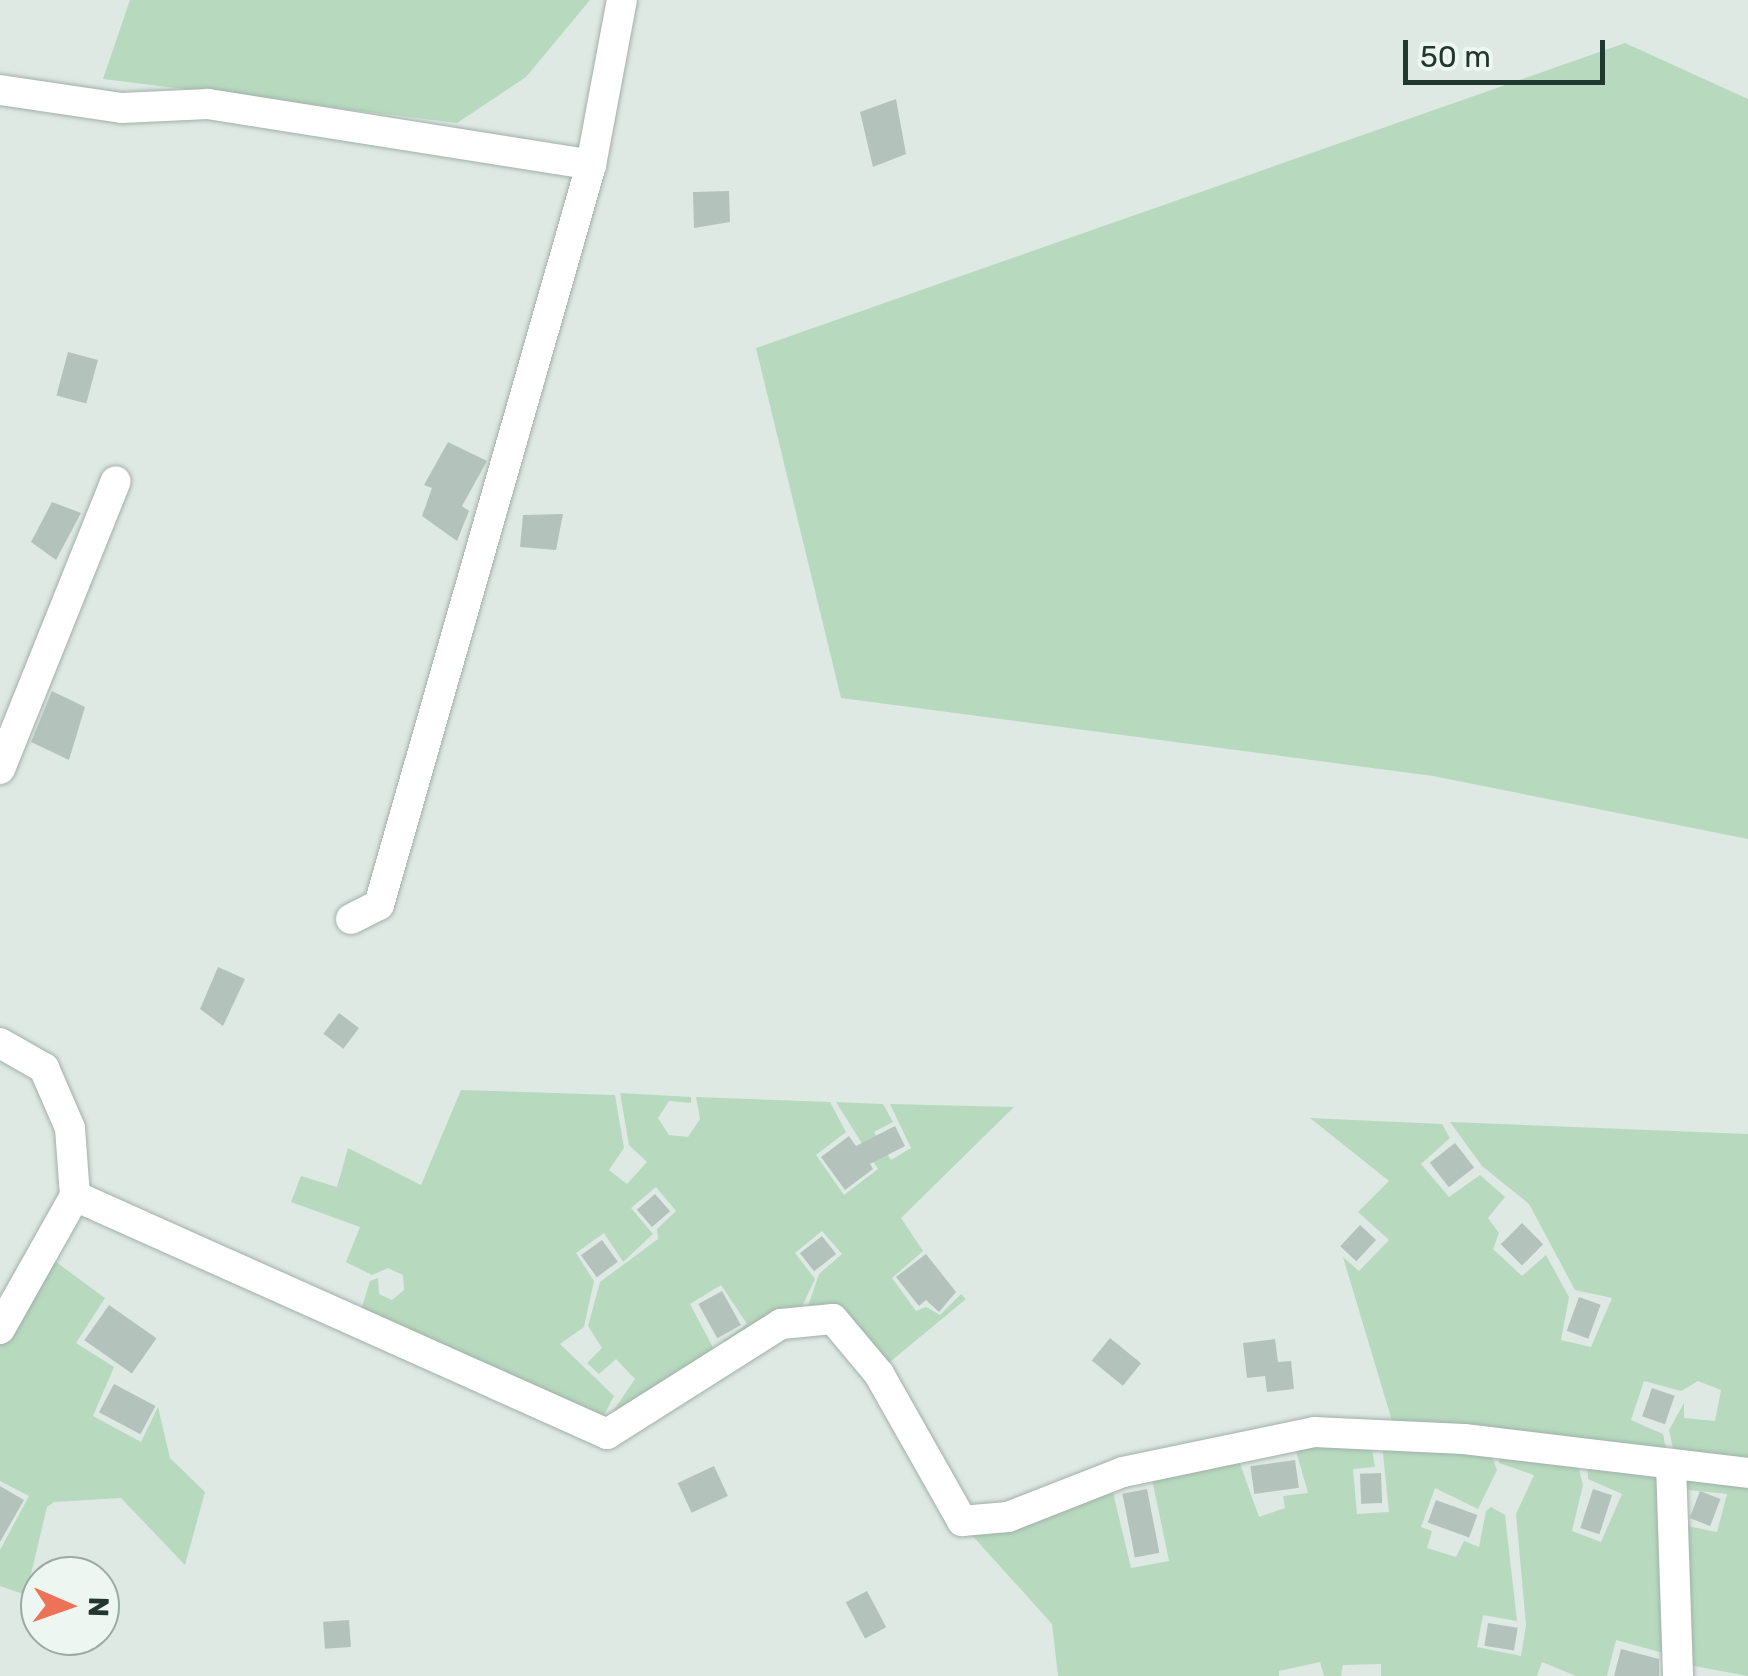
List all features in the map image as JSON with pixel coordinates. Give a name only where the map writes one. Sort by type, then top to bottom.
[{"type":"street","points":[[351,919],[379,905],[591,165],[622,0]]},
{"type":"street","points":[[0,90],[122,108],[208,104],[591,165]]},
{"type":"street","points":[[0,769],[116,481]]},
{"type":"street","points":[[0,1044],[44,1068],[70,1128],[74,1196],[0,1329]]},
{"type":"street","points":[[74,1196],[607,1434],[781,1324],[833,1320],[879,1374],[962,1521],[1008,1517],[1123,1472],[1314,1432],[1464,1439],[1748,1473]]},
{"type":"street","points":[[1671,1464],[1678,1676]]},
{"type":"green space","points":[[130,0],[590,0],[526,77],[457,123],[103,79]]},
{"type":"green space","points":[[1625,43],[1748,99],[1748,839],[1433,776],[841,698],[756,348]]},
{"type":"green space","points":[[461,1090],[615,1095],[624,1148],[609,1170],[627,1184],[647,1162],[629,1145],[620,1093],[691,1097],[691,1103],[669,1101],[658,1118],[669,1135],[688,1137],[700,1119],[696,1097],[830,1102],[846,1132],[816,1155],[844,1195],[878,1169],[836,1102],[883,1104],[893,1122],[874,1132],[891,1160],[911,1148],[890,1104],[1014,1107],[901,1218],[923,1251],[892,1278],[916,1311],[926,1307],[940,1315],[961,1294],[966,1299],[885,1366],[807,1309],[819,1274],[842,1254],[822,1231],[795,1253],[815,1279],[800,1311],[724,1354],[723,1341],[747,1324],[721,1285],[690,1304],[718,1357],[605,1423],[635,1379],[616,1359],[599,1374],[587,1363],[602,1348],[588,1326],[600,1282],[658,1239],[657,1229],[676,1211],[656,1187],[631,1208],[653,1234],[623,1262],[604,1233],[576,1253],[594,1281],[584,1327],[560,1344],[614,1396],[597,1428],[357,1323],[370,1281],[378,1278],[379,1294],[392,1300],[404,1290],[403,1275],[388,1268],[372,1275],[346,1262],[360,1227],[291,1202],[301,1176],[337,1187],[348,1148],[421,1185]]},
{"type":"green space","points":[[1310,1118],[1442,1124],[1450,1138],[1421,1164],[1449,1197],[1480,1175],[1505,1197],[1488,1218],[1499,1233],[1493,1249],[1522,1276],[1546,1255],[1569,1297],[1561,1340],[1591,1347],[1612,1298],[1575,1290],[1529,1204],[1482,1166],[1450,1122],[1748,1134],[1748,1465],[1675,1458],[1669,1430],[1684,1403],[1684,1418],[1715,1421],[1721,1390],[1698,1381],[1681,1391],[1644,1381],[1631,1420],[1663,1434],[1668,1459],[1395,1431],[1343,1257],[1359,1271],[1389,1240],[1358,1212],[1389,1181]]},
{"type":"green space","points":[[52,1259],[105,1298],[76,1343],[114,1367],[93,1416],[141,1442],[158,1407],[170,1458],[205,1492],[185,1565],[121,1498],[54,1502],[47,1507],[35,1556],[20,1556],[20,1593],[0,1586],[0,1550],[29,1496],[0,1481],[0,1340]]},
{"type":"green space","points":[[1371,1443],[1375,1467],[1353,1469],[1357,1514],[1389,1512],[1382,1444],[1490,1451],[1497,1470],[1478,1509],[1435,1488],[1421,1527],[1432,1531],[1427,1548],[1456,1557],[1464,1541],[1479,1547],[1486,1511],[1491,1507],[1505,1515],[1517,1621],[1483,1615],[1477,1647],[1521,1656],[1526,1625],[1516,1514],[1534,1475],[1499,1463],[1500,1448],[1577,1462],[1583,1485],[1572,1531],[1601,1542],[1622,1494],[1588,1479],[1587,1460],[1668,1473],[1667,1654],[1616,1640],[1607,1676],[1576,1676],[1542,1662],[1537,1676],[1381,1676],[1381,1664],[1343,1665],[1341,1676],[1324,1676],[1320,1662],[1279,1671],[1279,1676],[1058,1676],[1052,1624],[969,1532],[1112,1488],[1131,1568],[1169,1561],[1151,1474],[1238,1458],[1259,1517],[1285,1508],[1283,1496],[1308,1493],[1295,1447]]},
{"type":"green space","points":[[1680,1471],[1748,1479],[1748,1676],[1683,1664],[1682,1525],[1717,1532],[1727,1494],[1679,1489]]},
{"type":"building","points":[[896,99],[906,154],[873,167],[860,112]]},
{"type":"building","points":[[729,191],[730,222],[694,228],[693,192]]},
{"type":"building","points":[[68,352],[98,360],[86,403],[56,395]]},
{"type":"building","points":[[448,442],[487,461],[462,506],[469,511],[457,541],[422,516],[432,488],[424,485]]},
{"type":"building","points":[[52,502],[81,513],[56,560],[31,542]]},
{"type":"building","points":[[563,514],[556,550],[520,547],[523,515]]},
{"type":"building","points":[[52,691],[85,707],[69,760],[31,742]]},
{"type":"building","points":[[218,967],[245,979],[223,1026],[200,1009]]},
{"type":"building","points":[[339,1013],[359,1028],[343,1049],[323,1034]]},
{"type":"building","points":[[895,1126],[905,1146],[870,1164],[873,1169],[845,1190],[821,1157],[849,1136],[856,1146]]},
{"type":"building","points":[[1455,1143],[1474,1167],[1449,1187],[1430,1163]]},
{"type":"building","points":[[655,1194],[670,1211],[652,1227],[637,1210]]},
{"type":"building","points":[[1522,1223],[1543,1244],[1522,1265],[1501,1244]]},
{"type":"building","points":[[1360,1225],[1376,1240],[1356,1261],[1340,1246]]},
{"type":"building","points":[[822,1236],[836,1254],[814,1271],[800,1253]]},
{"type":"building","points":[[602,1240],[618,1262],[597,1277],[581,1255]]},
{"type":"building","points":[[926,1254],[956,1292],[939,1312],[926,1300],[919,1306],[896,1277]]},
{"type":"building","points":[[722,1291],[741,1325],[717,1338],[698,1304]]},
{"type":"building","points":[[1579,1297],[1601,1305],[1588,1339],[1567,1331]]},
{"type":"building","points":[[109,1305],[157,1338],[132,1373],[84,1340]]},
{"type":"building","points":[[1110,1338],[1141,1363],[1123,1386],[1092,1361]]},
{"type":"building","points":[[1275,1339],[1278,1362],[1291,1361],[1294,1389],[1267,1392],[1265,1376],[1247,1378],[1243,1343]]},
{"type":"building","points":[[114,1384],[155,1406],[140,1434],[99,1412]]},
{"type":"building","points":[[1652,1388],[1675,1396],[1665,1424],[1642,1416]]},
{"type":"building","points":[[1295,1460],[1299,1488],[1254,1494],[1250,1466]]},
{"type":"building","points":[[714,1466],[728,1496],[692,1513],[678,1483]]},
{"type":"building","points":[[1381,1473],[1382,1503],[1361,1504],[1360,1474]]},
{"type":"building","points":[[0,1486],[24,1500],[0,1542]]},
{"type":"building","points":[[1147,1489],[1159,1553],[1135,1558],[1122,1494]]},
{"type":"building","points":[[1593,1489],[1612,1495],[1599,1534],[1580,1528]]},
{"type":"building","points":[[1700,1491],[1721,1499],[1710,1526],[1690,1518]]},
{"type":"building","points":[[1436,1500],[1477,1515],[1469,1538],[1428,1523]]},
{"type":"building","points":[[867,1591],[886,1627],[865,1638],[846,1602]]},
{"type":"building","points":[[349,1620],[351,1647],[325,1649],[323,1622]]},
{"type":"building","points":[[1488,1623],[1518,1628],[1514,1650],[1484,1646]]},
{"type":"building","points":[[1621,1649],[1659,1659],[1659,1676],[1614,1676]]}]
